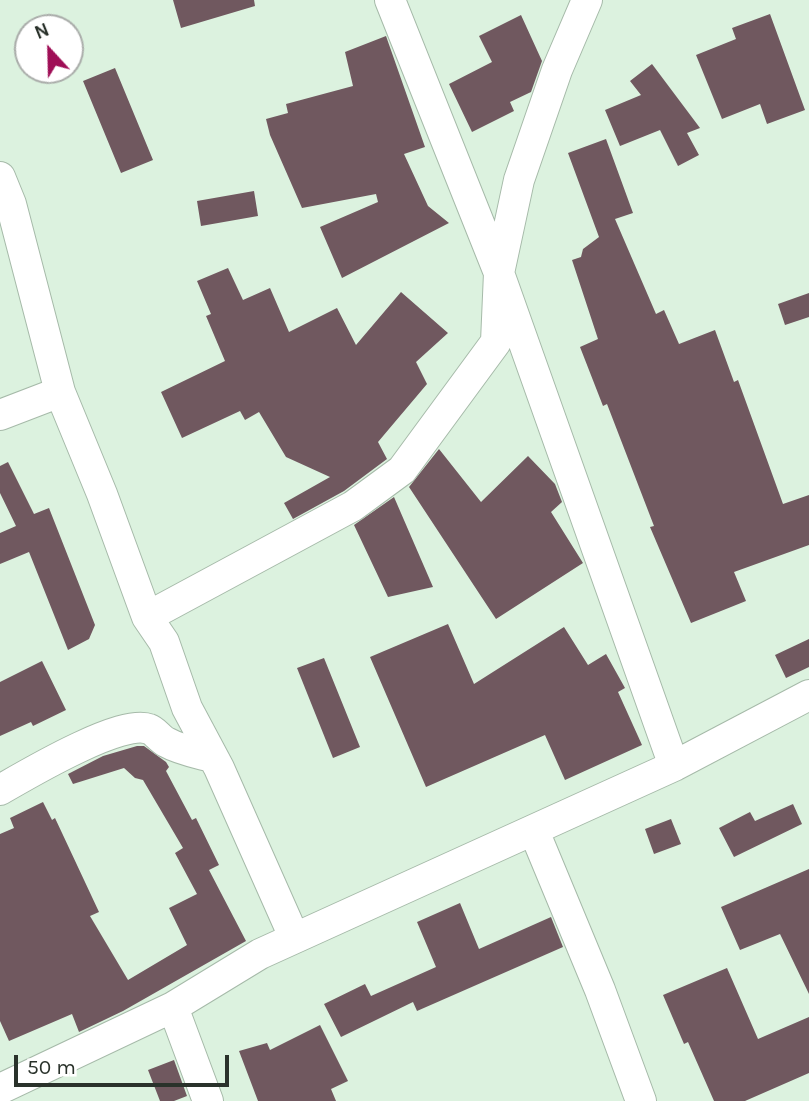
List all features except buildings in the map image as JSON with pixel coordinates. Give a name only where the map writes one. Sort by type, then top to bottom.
[{"type":"street","points":[[390,0],[499,273],[674,766]]},
{"type":"street","points":[[147,617],[353,506],[402,470],[496,342],[499,273],[519,180],[557,70],[587,0]]},
{"type":"street","points":[[0,177],[11,204],[60,392],[102,494],[147,617],[164,642],[187,708],[294,937]]},
{"type":"street","points":[[0,415],[60,392]]},
{"type":"street","points":[[0,1089],[173,1007],[260,954],[294,937],[674,766],[809,695]]},
{"type":"street","points":[[0,790],[62,756],[120,730],[136,727],[149,729],[166,742],[212,757]]},
{"type":"street","points":[[534,831],[600,989],[641,1101]]},
{"type":"street","points":[[173,1007],[208,1101]]}]
